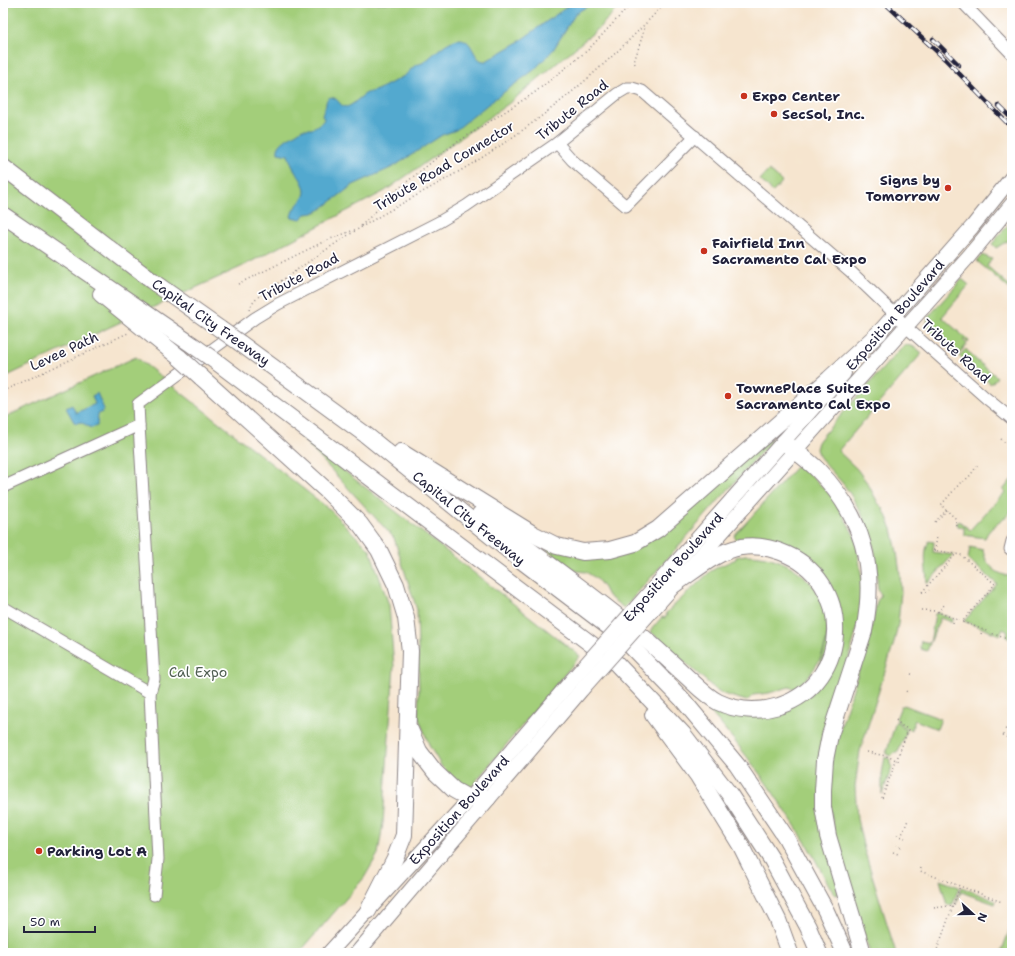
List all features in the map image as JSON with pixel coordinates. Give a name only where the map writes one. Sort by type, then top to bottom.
[{"type":"highway","name":"Capital City Freeway","points":[[3,167],[152,281],[334,410],[518,558],[622,638],[682,699],[736,765],[785,836],[826,911],[845,953]]},
{"type":"highway","name":"Capital City Freeway","points":[[6,217],[218,363],[615,662],[683,734],[730,795],[772,860],[808,927],[820,953]]},
{"type":"highway","points":[[6,217],[182,364],[200,377],[340,502],[360,524],[378,550],[396,585],[409,634],[408,726],[404,835],[395,858],[368,912]]},
{"type":"highway","points":[[334,410],[533,534],[557,546],[583,552],[610,550],[635,543],[658,529],[829,379],[880,332]]},
{"type":"highway","points":[[366,435],[437,482],[594,597],[643,637],[701,690],[718,702],[738,708],[752,710],[778,706],[803,694],[813,685],[828,663],[835,639],[836,626],[830,599],[817,576],[801,561],[789,554],[766,547],[741,547],[715,556],[675,584]]},
{"type":"highway","points":[[790,447],[817,469],[839,496],[848,510],[856,524],[862,542],[869,573],[869,602],[865,624],[830,735],[825,760],[823,790],[823,807],[828,836],[863,953]]},
{"type":"highway","points":[[615,662],[698,776],[741,846],[778,920],[790,953]]},
{"type":"highway","points":[[408,726],[419,751],[434,772],[454,790],[470,799],[488,798]]},
{"type":"main road","name":"Exposition Boulevard","points":[[641,613],[675,584],[790,447],[880,332],[972,227],[1012,177]]},
{"type":"main road","name":"Exposition Boulevard","points":[[329,953],[578,684],[790,447],[906,327],[965,261],[1012,204]]},
{"type":"main road","name":"Exposition Boulevard","points":[[357,953],[488,798],[578,684]]},
{"type":"street","points":[[962,3],[1012,54]]},
{"type":"street","name":"Tribute Road","points":[[139,425],[138,404],[182,364],[278,304],[466,206],[557,143],[617,94],[627,88],[642,91],[648,95],[850,271],[895,314],[906,327],[1012,419]]},
{"type":"street","points":[[557,143],[572,160],[626,206],[695,136]]},
{"type":"street","points":[[3,487],[139,425],[154,679],[150,693],[158,859],[154,895]]},
{"type":"street","points":[[3,607],[150,693]]},
{"type":"path","points":[[238,284],[326,241],[360,228],[398,189],[453,145],[534,93],[588,50],[632,3]]},
{"type":"path","name":"Tribute Road Connector","points":[[255,318],[249,311],[252,304],[258,297],[360,228],[444,180],[520,132],[582,83],[644,26],[665,3]]},
{"type":"path","points":[[635,64],[634,62],[644,26]]},
{"type":"path","name":"Levee Path","points":[[3,391],[134,330]]},
{"type":"path","points":[[1001,439],[1012,449]]},
{"type":"path","points":[[957,526],[955,518],[941,505],[961,482],[965,481],[976,470],[979,464]]},
{"type":"path","points":[[952,492],[956,496]]},
{"type":"path","points":[[935,522],[947,510]]},
{"type":"path","points":[[937,536],[934,550],[961,555],[995,584],[962,622]]},
{"type":"path","points":[[929,590],[928,592],[922,592],[929,586],[956,554]]},
{"type":"path","points":[[938,612],[945,604]]},
{"type":"path","points":[[921,610],[938,612],[1012,640],[1010,645]]},
{"type":"path","points":[[953,623],[954,619]]},
{"type":"path","points":[[981,634],[983,630]]},
{"type":"path","points":[[882,798],[909,730],[896,720]]},
{"type":"path","points":[[1005,729],[1009,731]]},
{"type":"path","points":[[1003,735],[1007,737]]},
{"type":"path","points":[[867,752],[898,760]]},
{"type":"path","points":[[902,837],[908,820]]},
{"type":"path","points":[[897,835],[905,838]]},
{"type":"path","points":[[896,845],[901,847]]},
{"type":"path","points":[[893,852],[898,854]]},
{"type":"path","points":[[921,868],[920,870],[949,880],[960,886],[1002,902]]},
{"type":"path","points":[[936,953],[955,905],[960,886]]},
{"type":"path","points":[[934,908],[955,905]]},
{"type":"green space","points":[[3,3],[622,3],[599,28],[508,104],[385,191],[241,267],[3,378]]},
{"type":"green space","points":[[769,170],[782,182],[773,192],[760,180]]},
{"type":"green space","points":[[1012,220],[1012,238],[996,248],[992,244]]},
{"type":"green space","points":[[982,255],[992,259],[987,266],[1012,288],[1012,291],[977,261]]},
{"type":"green space","points":[[962,279],[969,285],[942,317],[969,341],[968,343],[964,339],[963,340],[967,344],[958,355],[931,331],[927,322],[929,316]]},
{"type":"green space","points":[[906,345],[915,347],[922,353],[838,451],[857,469],[868,484],[878,503],[883,508],[892,529],[900,574],[901,592],[898,624],[894,643],[860,751],[855,786],[857,819],[864,849],[896,953],[870,953],[838,852],[829,801],[832,754],[870,636],[877,601],[881,596],[877,585],[875,552],[866,524],[848,491],[817,453],[816,449],[818,442],[825,433],[901,348]]},
{"type":"green space","points":[[966,349],[997,377],[991,384],[959,356]]},
{"type":"green space","name":"Cal Expo","points":[[136,357],[329,509],[370,550],[389,605],[394,666],[383,823],[378,854],[364,878],[299,953],[3,953],[3,418]]},
{"type":"green space","points":[[301,437],[580,656],[471,787],[455,780],[442,767],[430,747],[418,716],[419,689],[417,610],[394,538]]},
{"type":"green space","points":[[772,438],[771,441],[624,608],[608,596],[597,579],[586,572],[576,571],[536,541],[607,557]]},
{"type":"green space","points":[[796,467],[812,476],[835,500],[856,539],[865,600],[823,749],[837,895],[834,894],[806,843],[784,808],[734,740],[707,708],[710,705],[717,709],[811,695],[838,602],[835,594],[820,569],[814,562],[799,551],[784,546],[737,541],[734,536]]},
{"type":"green space","points":[[1012,479],[1013,505],[1007,516],[987,533],[985,538],[964,535],[964,527],[958,526],[957,523],[959,521],[970,530],[1005,492],[1003,490]]},
{"type":"green space","points":[[929,541],[934,542],[933,552],[953,555],[927,584],[925,556]]},
{"type":"green space","points":[[970,547],[983,550],[986,560],[993,568],[1001,574],[1012,576],[1012,633],[1010,639],[1006,637],[1008,632],[1003,629],[1000,635],[964,621],[997,584],[968,559]]},
{"type":"green space","points":[[745,555],[766,557],[784,563],[800,573],[813,586],[822,602],[827,620],[826,639],[820,659],[805,679],[794,689],[789,687],[769,693],[753,695],[747,701],[723,694],[714,688],[650,631],[662,617],[664,618],[667,616],[666,613],[711,571],[736,559],[736,557]]},
{"type":"green space","points":[[938,613],[953,619],[952,622],[940,618],[927,651],[921,649],[921,641],[930,643],[935,614]]},
{"type":"green space","points":[[904,705],[941,719],[937,729],[915,720],[911,730],[902,726],[896,719],[901,706]]},
{"type":"green space","points":[[896,721],[901,727],[907,730],[898,752],[895,752],[891,756],[886,754]]},
{"type":"green space","points":[[885,757],[890,759],[890,764],[892,767],[882,794],[882,774]]},
{"type":"green space","points":[[940,880],[959,887],[953,904],[947,905]]},
{"type":"green space","points":[[961,887],[996,901],[995,904],[961,892],[956,904]]},
{"type":"green space","points":[[1012,923],[1012,953],[1001,953]]},
{"type":"water","points":[[572,3],[593,3],[576,13],[553,50],[534,70],[456,130],[442,135],[393,167],[353,185],[320,210],[306,214],[301,219],[291,217],[293,210],[304,196],[305,189],[292,166],[288,155],[278,153],[278,149],[283,142],[302,129],[312,129],[322,122],[324,119],[322,115],[328,98],[334,98],[343,106],[348,107],[366,93],[381,88],[404,76],[414,66],[424,62],[445,45],[455,40],[465,40],[471,46],[478,58],[482,61],[486,61],[517,43]]},
{"type":"water","points":[[97,393],[104,409],[98,414],[97,426],[91,428],[81,422],[74,422],[66,408],[72,405],[76,413],[95,404],[92,396]]},
{"type":"railway","points":[[885,3],[945,59],[1012,128]]},
{"type":"railway","points":[[933,39],[959,65]]},
{"type":"railway","points":[[999,106],[1012,119]]},
{"type":"place","name":"Expo Center","points":[[744,96]]},
{"type":"place","name":"SecSol, Inc.","points":[[774,114]]},
{"type":"place","name":"Signs by Tomorrow","points":[[948,188]]},
{"type":"place","name":"Fairfield Inn Sacramento Cal Expo","points":[[704,251]]},
{"type":"place","name":"TownePlace Suites Sacramento Cal Expo","points":[[728,396]]},
{"type":"place","name":"Parking Lot A","points":[[39,851]]}]
